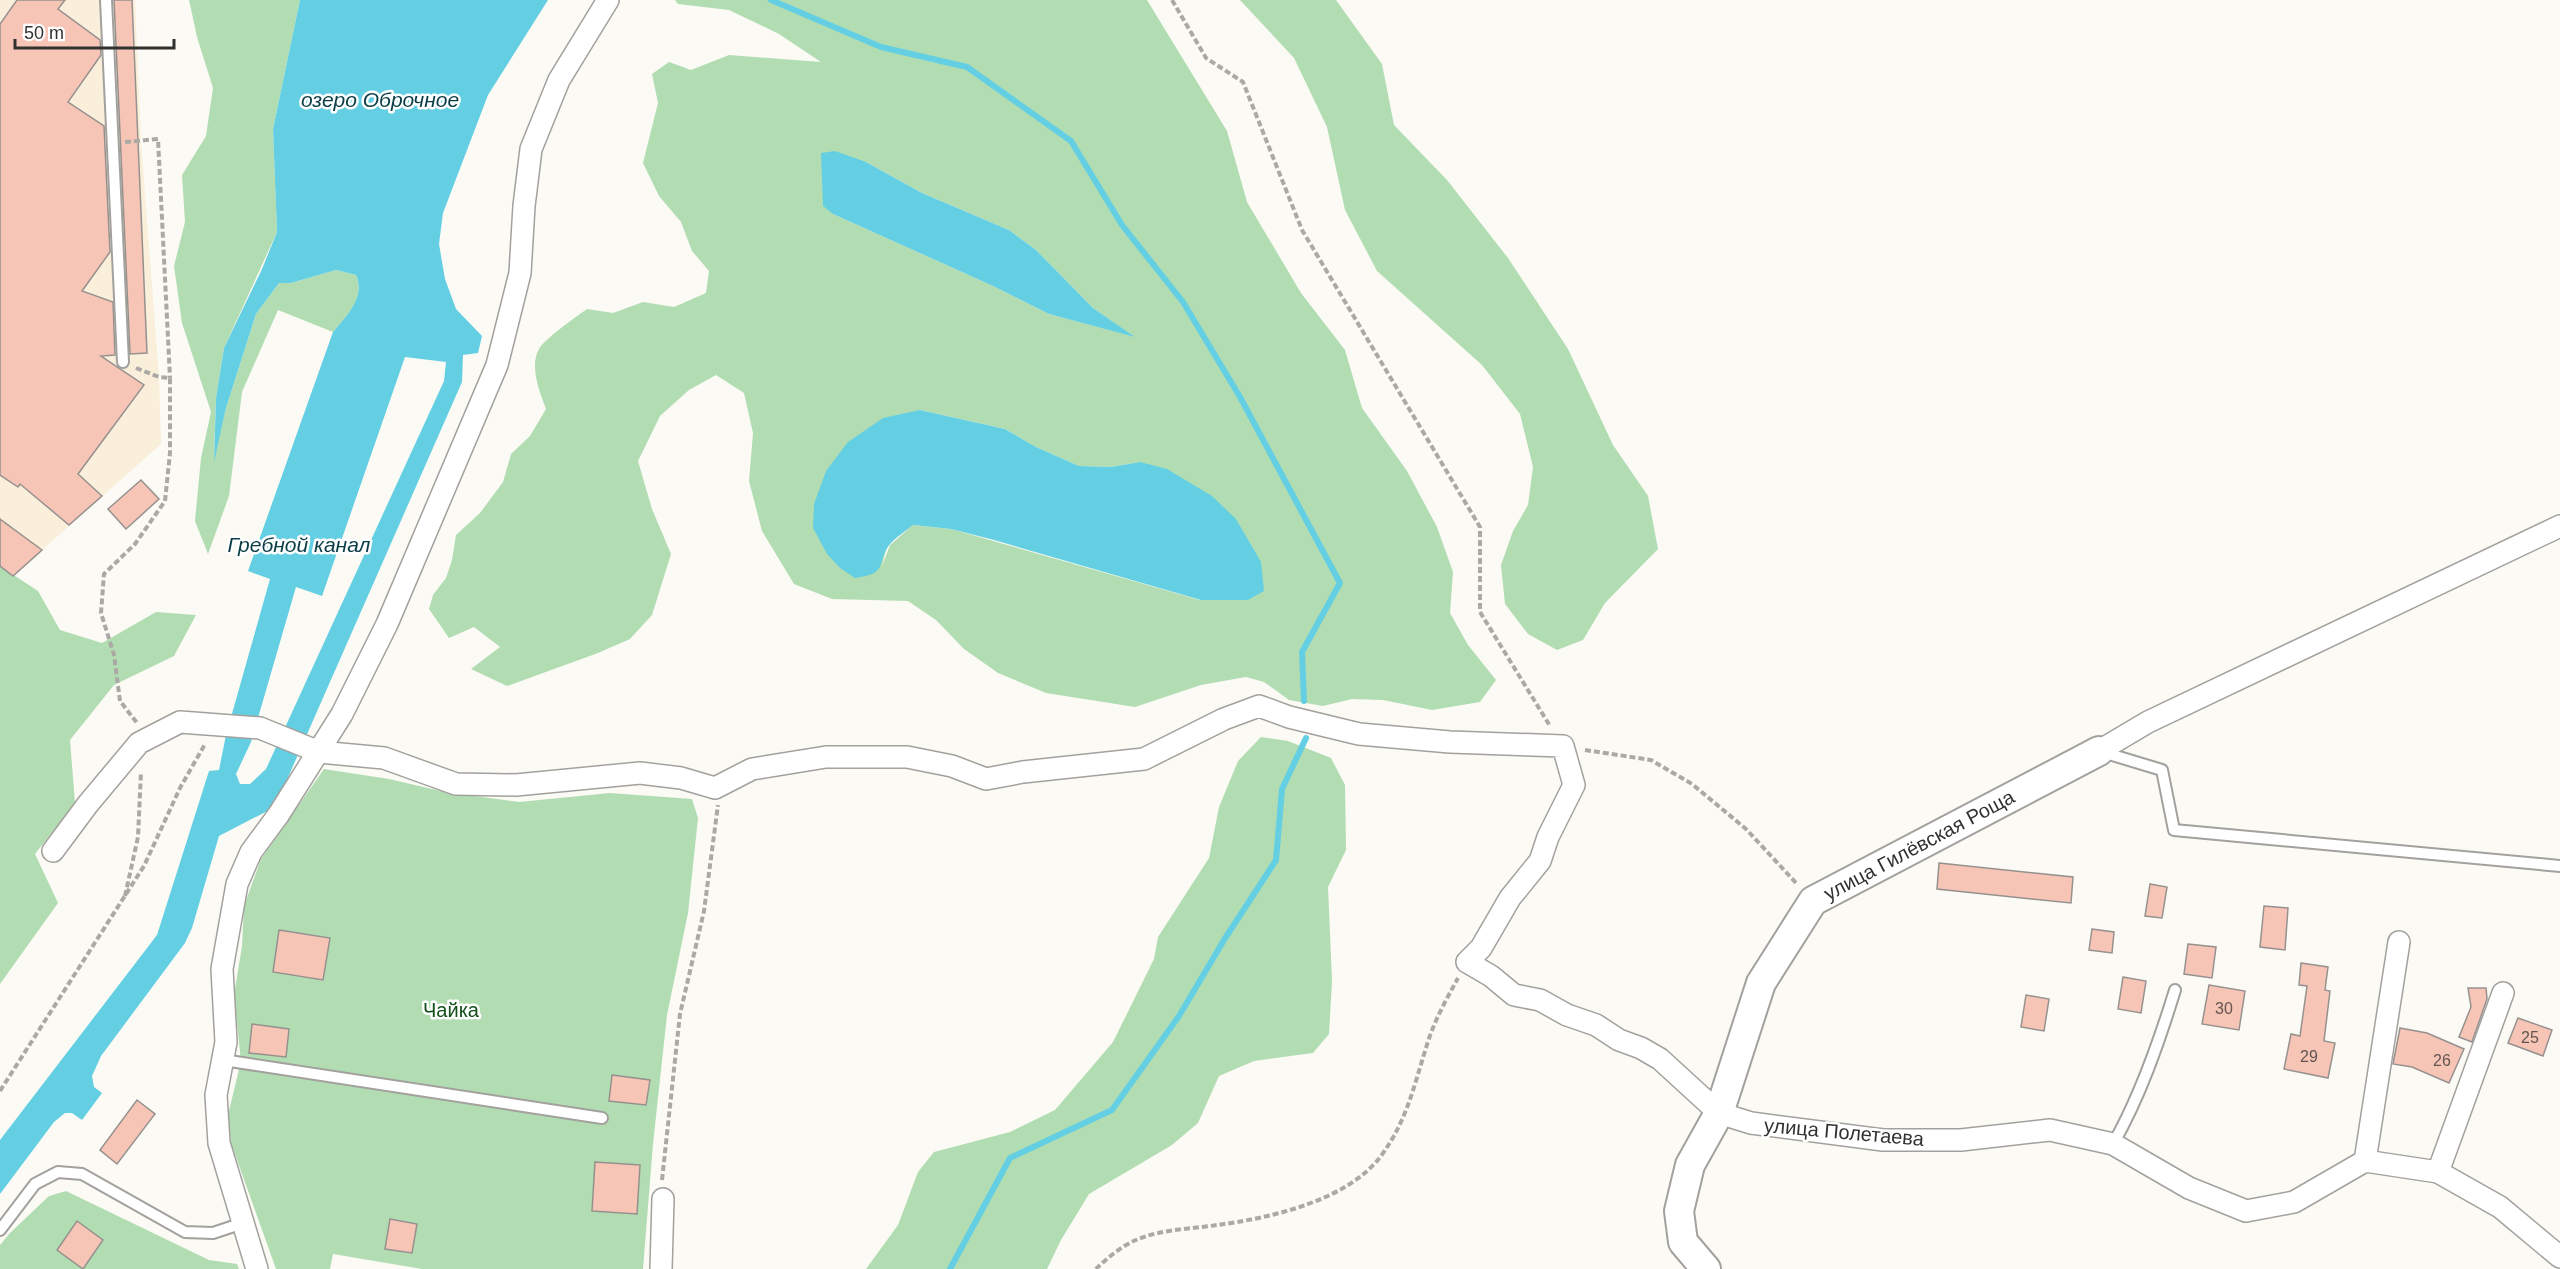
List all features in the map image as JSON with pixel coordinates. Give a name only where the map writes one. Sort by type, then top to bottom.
[{"type":"street","points":[[257,1269],[219,1143],[216,1095],[226,1042],[222,969],[237,884],[251,852],[342,714],[387,624],[497,365],[520,273],[524,206],[531,149],[558,80],[608,0]]},
{"type":"street","points":[[2099,750],[2148,722],[2560,526]]},
{"type":"street","points":[[53,851],[88,804],[139,744],[180,722],[260,728],[319,752],[384,758],[456,784],[516,785],[640,773],[681,778],[716,788],[752,769],[826,757],[907,757],[952,766],[986,779],[1023,772],[1144,759],[1224,719],[1259,706],[1289,717],[1359,734],[1450,742],[1563,746],[1574,785],[1548,837],[1540,861],[1506,905],[1481,948],[1467,962],[1491,976],[1514,995],[1540,1000],[1567,1015],[1596,1025],[1619,1040],[1641,1048],[1660,1059],[1719,1113]]},
{"type":"street","name":"улица Гилёвская Роща","points":[[1706,1269],[1683,1242],[1679,1211],[1690,1165],[1719,1113],[1761,983],[1813,901],[2099,750]]},
{"type":"street","points":[[2400,942],[2365,1161],[2438,1172],[2500,1207],[2560,1257]]},
{"type":"street","points":[[2438,1172],[2503,993]]},
{"type":"street","name":"улица Полетаева","points":[[1719,1113],[1751,1123],[1883,1140],[1961,1140],[2050,1130],[2113,1144],[2189,1188],[2246,1210],[2294,1202],[2365,1161]]},
{"type":"street","points":[[661,1269],[663,1199]]},
{"type":"lane","points":[[106,0],[123,362]]},
{"type":"lane","points":[[2099,750],[2162,770],[2174,830],[2560,866]]},
{"type":"lane","points":[[2113,1144],[2125,1124],[2160,1037],[2175,990]]},
{"type":"lane","points":[[223,1060],[602,1118]]},
{"type":"lane","points":[[0,1230],[35,1184],[58,1172],[82,1174],[185,1232],[213,1233],[243,1223]]},
{"type":"path","points":[[1172,0],[1206,58],[1244,82],[1302,230],[1480,527],[1480,612],[1563,746],[1651,760],[1692,784],[1746,829],[1813,901]]},
{"type":"path","points":[[114,143],[158,139],[170,378],[170,453],[165,501],[135,544],[104,574],[101,613],[114,655],[120,701],[137,721],[142,783],[138,837],[124,896]]},
{"type":"path","points":[[123,362],[159,377],[170,378]]},
{"type":"path","points":[[0,1091],[144,866],[180,788],[199,754],[222,724]]},
{"type":"path","points":[[663,1199],[662,1173],[680,1014],[704,911],[718,809],[716,788]]},
{"type":"path","points":[[1096,1269],[1136,1240],[1182,1229],[1251,1220],[1319,1200],[1348,1185],[1380,1158],[1398,1128],[1410,1105],[1430,1037],[1467,962]]},
{"type":"shaded area","points":[[0,0],[135,0],[141,141],[159,377],[161,444],[13,576],[0,566]]},
{"type":"green space","points":[[189,0],[300,0],[273,129],[277,232],[224,348],[216,398],[214,458],[226,408],[256,314],[279,283],[291,283],[336,270],[356,275],[358,283],[357,298],[353,306],[333,332],[278,310],[242,392],[229,496],[208,554],[195,521],[201,458],[211,412],[182,323],[174,266],[185,222],[182,175],[206,136],[213,88],[197,37]]},
{"type":"green space","points":[[675,0],[1147,0],[1227,131],[1247,202],[1301,293],[1345,350],[1362,408],[1407,471],[1437,527],[1453,572],[1450,613],[1468,645],[1496,680],[1480,702],[1432,710],[1383,700],[1352,699],[1323,706],[1289,700],[1264,682],[1246,677],[1201,685],[1135,707],[1046,693],[998,673],[964,649],[936,620],[908,601],[832,599],[794,584],[762,531],[749,481],[753,433],[744,393],[716,375],[689,390],[660,416],[638,461],[652,509],[671,554],[652,615],[630,639],[507,686],[471,669],[500,647],[474,627],[449,638],[429,609],[433,595],[446,578],[456,535],[480,513],[503,482],[511,454],[530,436],[546,409],[535,371],[539,349],[553,334],[587,309],[613,313],[643,302],[674,307],[706,293],[709,271],[692,251],[681,222],[659,196],[643,163],[658,103],[652,74],[669,62],[691,70],[729,55],[821,62],[779,34],[729,10],[678,4]],"holes":[[[866,162],[922,193],[1009,230],[1036,250],[1093,308],[1133,336],[1049,314],[993,286],[833,214]],[[920,410],[1005,429],[1036,447],[1079,466],[1111,467],[1140,462],[1200,600],[951,529],[913,525],[890,545],[882,566]]]},
{"type":"green space","points":[[1240,0],[1336,0],[1382,64],[1394,125],[1447,180],[1508,258],[1568,349],[1613,445],[1648,496],[1658,549],[1605,603],[1583,640],[1557,650],[1528,634],[1505,604],[1501,565],[1513,531],[1528,505],[1533,467],[1520,414],[1482,365],[1377,271],[1345,210],[1327,127],[1294,58]]},
{"type":"green space","points":[[0,566],[38,591],[60,630],[102,643],[156,612],[196,615],[174,656],[114,685],[70,740],[75,803],[35,854],[58,903],[0,984]]},
{"type":"green space","points":[[1261,737],[1288,741],[1331,758],[1345,785],[1346,850],[1328,887],[1332,981],[1329,1034],[1313,1053],[1254,1061],[1219,1076],[1198,1123],[1172,1145],[1089,1194],[1061,1240],[1047,1269],[866,1269],[898,1225],[918,1172],[934,1152],[1010,1132],[1055,1110],[1113,1042],[1154,959],[1158,937],[1209,858],[1219,807],[1238,761]]},
{"type":"green space","name":"Чайка","points":[[324,769],[389,779],[445,792],[519,802],[610,793],[692,799],[698,818],[688,913],[667,1015],[653,1144],[643,1269],[422,1269],[333,1254],[330,1269],[276,1269],[231,1143],[228,1115],[241,1061],[234,995],[242,946],[244,906],[261,859]]},
{"type":"green space","points":[[66,1191],[209,1260],[237,1264],[239,1269],[0,1269],[0,1245],[10,1233],[49,1196]]},
{"type":"water","points":[[300,0],[548,0],[488,95],[443,213],[439,244],[445,279],[456,309],[482,336],[478,353],[463,355],[462,382],[275,807],[219,836],[192,928],[185,943],[101,1056],[92,1076],[94,1087],[102,1093],[82,1120],[72,1113],[65,1113],[54,1122],[0,1194],[0,1140],[157,935],[209,771],[219,770],[226,735],[270,579],[248,571],[333,332],[349,313],[357,298],[356,275],[336,270],[291,283],[279,283],[256,314],[226,408],[214,462],[216,398],[224,348],[277,232],[273,129]],"holes":[[[405,357],[446,362],[444,381],[266,769],[250,784],[240,784],[236,774],[251,742],[296,587],[322,596]]]},
{"type":"water","points":[[835,151],[866,162],[922,193],[1009,230],[1036,250],[1093,308],[1135,337],[1049,314],[993,286],[833,214],[823,206],[821,153]]},
{"type":"water","points":[[920,410],[1005,429],[1036,447],[1079,466],[1111,467],[1140,462],[1167,469],[1212,496],[1236,519],[1261,562],[1264,591],[1248,600],[1201,600],[994,540],[951,529],[913,525],[890,544],[878,570],[855,578],[840,568],[827,554],[813,528],[814,504],[826,471],[848,442],[883,418]]},
{"type":"building","points":[[17,0],[65,0],[58,9],[100,40],[101,55],[68,102],[104,126],[110,252],[82,291],[113,302],[115,355],[101,356],[144,385],[78,474],[102,496],[69,525],[20,484],[18,487],[0,475],[0,24]]},
{"type":"building","points":[[114,0],[132,0],[147,353],[130,354]]},
{"type":"building","points":[[141,480],[159,499],[126,529],[108,509]]},
{"type":"building","points":[[0,519],[42,550],[13,576],[0,566]]},
{"type":"building","points":[[1939,863],[2073,877],[2071,903],[1937,889]]},
{"type":"building","points":[[2150,884],[2167,887],[2162,918],[2145,916]]},
{"type":"building","points":[[2264,906],[2288,908],[2285,950],[2260,947]]},
{"type":"building","points":[[2092,929],[2114,932],[2112,953],[2089,950]]},
{"type":"building","points":[[279,930],[330,938],[323,980],[273,972]]},
{"type":"building","points":[[2188,944],[2216,947],[2212,978],[2184,974]]},
{"type":"building","points":[[2301,963],[2328,967],[2325,990],[2330,991],[2324,1041],[2335,1043],[2328,1078],[2284,1069],[2291,1034],[2300,1036],[2307,986],[2299,985]]},
{"type":"building","points":[[2123,977],[2146,981],[2141,1013],[2118,1009]]},
{"type":"building","points":[[2209,985],[2245,991],[2239,1030],[2202,1024]]},
{"type":"building","points":[[2468,988],[2486,988],[2487,999],[2472,1042],[2459,1037],[2471,1007]]},
{"type":"building","points":[[2026,995],[2049,999],[2044,1031],[2021,1027]]},
{"type":"building","points":[[2518,1018],[2552,1030],[2543,1056],[2508,1043]]},
{"type":"building","points":[[252,1024],[289,1029],[286,1057],[249,1053]]},
{"type":"building","points":[[2400,1028],[2427,1033],[2464,1049],[2449,1083],[2412,1067],[2393,1064]]},
{"type":"building","points":[[612,1075],[650,1080],[646,1105],[609,1101]]},
{"type":"building","points":[[137,1100],[155,1114],[117,1164],[100,1150]]},
{"type":"building","points":[[595,1162],[640,1165],[637,1214],[592,1211]]},
{"type":"building","points":[[390,1219],[417,1224],[412,1253],[385,1249]]},
{"type":"building","points":[[77,1221],[103,1240],[83,1269],[57,1250]]},
{"type":"waterway","points":[[771,0],[881,47],[967,67],[1071,141],[1122,225],[1183,302],[1240,397],[1340,583],[1302,652],[1304,701]]},
{"type":"waterway","points":[[950,1269],[1010,1158],[1112,1110],[1179,1016],[1224,940],[1276,860],[1282,789],[1306,738]]},
{"type":"water label","name":"озеро Оброчное","points":[[380,100]]},
{"type":"water label","name":"Гребной канал","points":[[299,545]]}]
